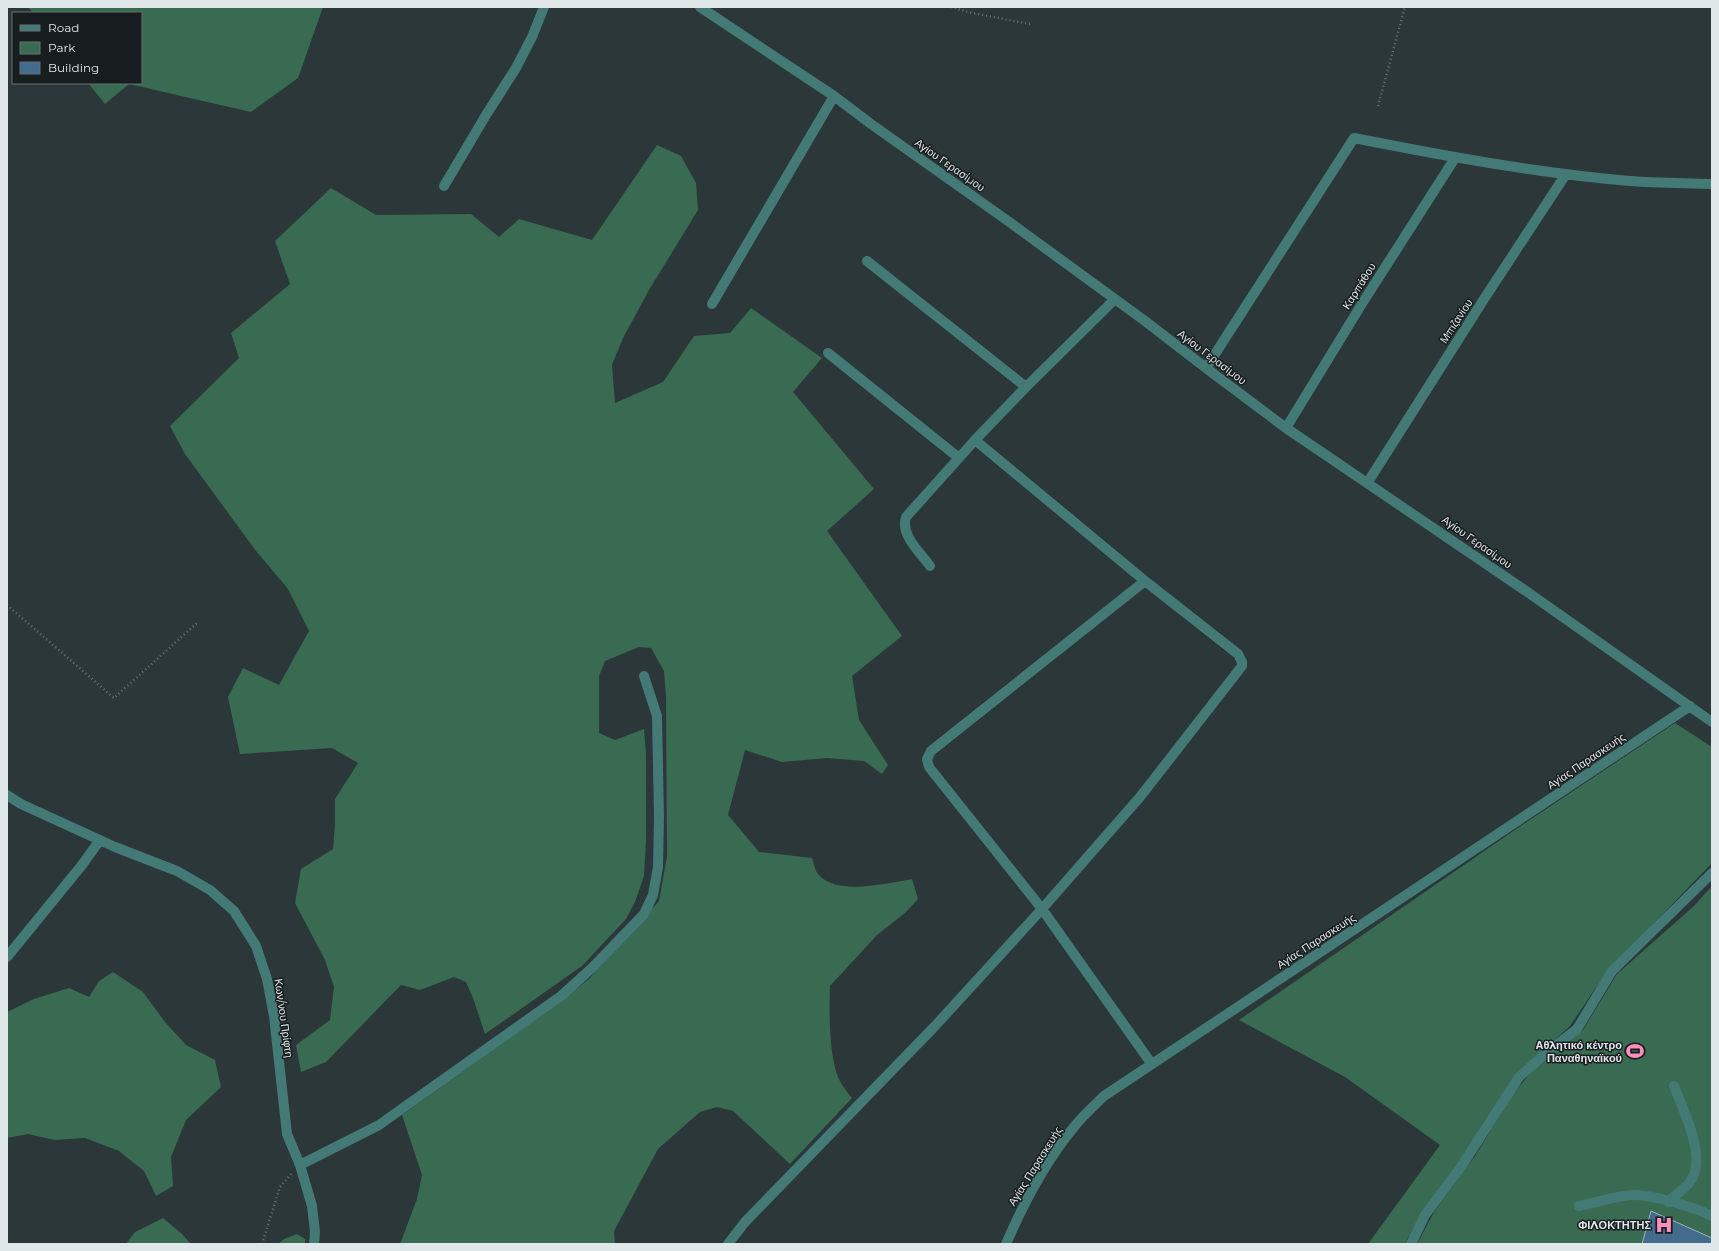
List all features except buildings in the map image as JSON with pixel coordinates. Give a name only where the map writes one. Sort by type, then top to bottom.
[{"type":"street","points":[[444,186],[516,68],[532,37],[544,7]]},
{"type":"street","name":"Αγίου Γερασίμου","points":[[700,7],[834,96],[1008,221],[1145,321],[1286,428],[1368,482],[1712,722]]},
{"type":"street","points":[[712,304],[834,96]]},
{"type":"street","points":[[1206,368],[1354,138],[1455,158],[1566,174],[1631,181],[1712,184]]},
{"type":"street","name":"Καρπάθου","points":[[1286,428],[1363,302],[1455,158]]},
{"type":"street","name":"Μπιζανίου","points":[[1368,482],[1484,299],[1566,174]]},
{"type":"street","points":[[867,261],[1026,387]]},
{"type":"street","points":[[930,566],[905,532],[904,524],[906,517],[975,440],[1115,299]]},
{"type":"street","points":[[828,353],[959,458]]},
{"type":"street","points":[[728,1244],[745,1222],[936,1025],[1042,910],[1140,797],[1242,666],[1242,662],[1238,654],[1145,581],[975,440]]},
{"type":"street","points":[[1145,581],[928,754],[927,763],[1042,910],[1151,1063]]},
{"type":"street","points":[[300,1165],[380,1125],[561,996],[592,968],[644,914],[653,895],[658,866],[660,817],[657,716],[644,676]]},
{"type":"street","name":"Αγίας Παρασκευής","points":[[1006,1244],[1017,1218],[1034,1186],[1054,1154],[1074,1126],[1104,1096],[1151,1063],[1368,921],[1690,706]]},
{"type":"street","name":"Κων/νου Πρίφτη","points":[[7,795],[21,804],[100,840],[176,871],[210,890],[234,911],[256,946],[267,979],[274,1016],[287,1134],[300,1165],[312,1206],[315,1232],[314,1244]]},
{"type":"street","points":[[7,957],[82,865],[100,840]]},
{"type":"street","points":[[1411,1244],[1425,1215],[1461,1167],[1519,1077],[1544,1054],[1577,1029],[1612,971],[1712,873]]},
{"type":"street","points":[[1668,1202],[1690,1182],[1696,1166],[1695,1142],[1674,1086]]},
{"type":"street","points":[[1579,1206],[1633,1195],[1647,1196],[1712,1216]]},
{"type":"path","points":[[951,7],[972,13],[1030,24]]},
{"type":"path","points":[[1378,106],[1405,7]]},
{"type":"path","points":[[7,605],[114,698],[197,623]]},
{"type":"path","points":[[262,1244],[280,1187],[300,1165]]},
{"type":"green space","points":[[28,7],[323,7],[298,78],[251,112],[129,84],[142,84],[142,12],[32,12]]},
{"type":"green space","points":[[89,84],[129,84],[105,104]]},
{"type":"green space","points":[[657,145],[681,156],[696,183],[698,210],[649,290],[623,338],[612,365],[615,403],[663,382],[694,336],[730,333],[751,308],[822,358],[793,392],[874,489],[827,531],[902,636],[852,676],[859,720],[888,765],[882,774],[864,761],[827,758],[782,762],[745,750],[728,815],[759,852],[812,858],[818,874],[827,881],[838,885],[850,887],[877,885],[912,879],[918,899],[905,913],[877,935],[830,986],[831,1045],[835,1068],[844,1088],[852,1098],[790,1164],[733,1111],[717,1107],[700,1112],[658,1149],[614,1231],[615,1244],[400,1244],[417,1199],[422,1175],[402,1115],[552,1008],[589,979],[659,901],[667,856],[666,697],[664,671],[651,648],[639,647],[605,661],[599,676],[599,733],[615,740],[644,729],[646,755],[646,840],[644,876],[635,902],[626,919],[582,966],[485,1034],[466,982],[454,977],[420,990],[401,985],[326,1062],[301,1072],[296,1045],[330,1020],[334,987],[325,960],[295,903],[301,869],[333,849],[335,799],[358,763],[332,748],[240,754],[228,697],[243,668],[279,685],[309,631],[288,589],[256,551],[185,454],[170,426],[239,358],[231,333],[290,284],[275,241],[331,188],[376,215],[471,214],[499,237],[519,219],[592,240]]},
{"type":"green space","points":[[1675,723],[1712,747],[1712,863],[1605,974],[1570,1026],[1513,1078],[1458,1165],[1411,1232],[1405,1244],[1368,1244],[1440,1145],[1345,1077],[1239,1020],[1522,825]]},
{"type":"green space","name":"Αθλητικό κέντρο Παναθηναϊκού","points":[[1712,886],[1712,1244],[1417,1244],[1434,1212],[1475,1156],[1513,1094],[1532,1071],[1583,1030],[1617,974],[1694,906]]},
{"type":"green space","points":[[113,972],[143,992],[165,1022],[186,1045],[215,1060],[221,1087],[186,1120],[171,1157],[173,1186],[156,1196],[144,1171],[119,1151],[85,1138],[55,1140],[28,1134],[7,1138],[7,1012],[34,999],[69,988],[89,997],[99,981]]},
{"type":"green space","points":[[163,1218],[182,1234],[191,1244],[126,1244],[135,1232]]},
{"type":"green space","points":[[297,1234],[305,1239],[305,1244],[278,1244],[284,1239]]},
{"type":"place","name":"Αθλητικό κέντρο Παναθηναϊκού","points":[[1635,1051]]},
{"type":"place","name":"ΦΙΛΟΚΤΗΤΗΣ","points":[[1664,1225]]}]
